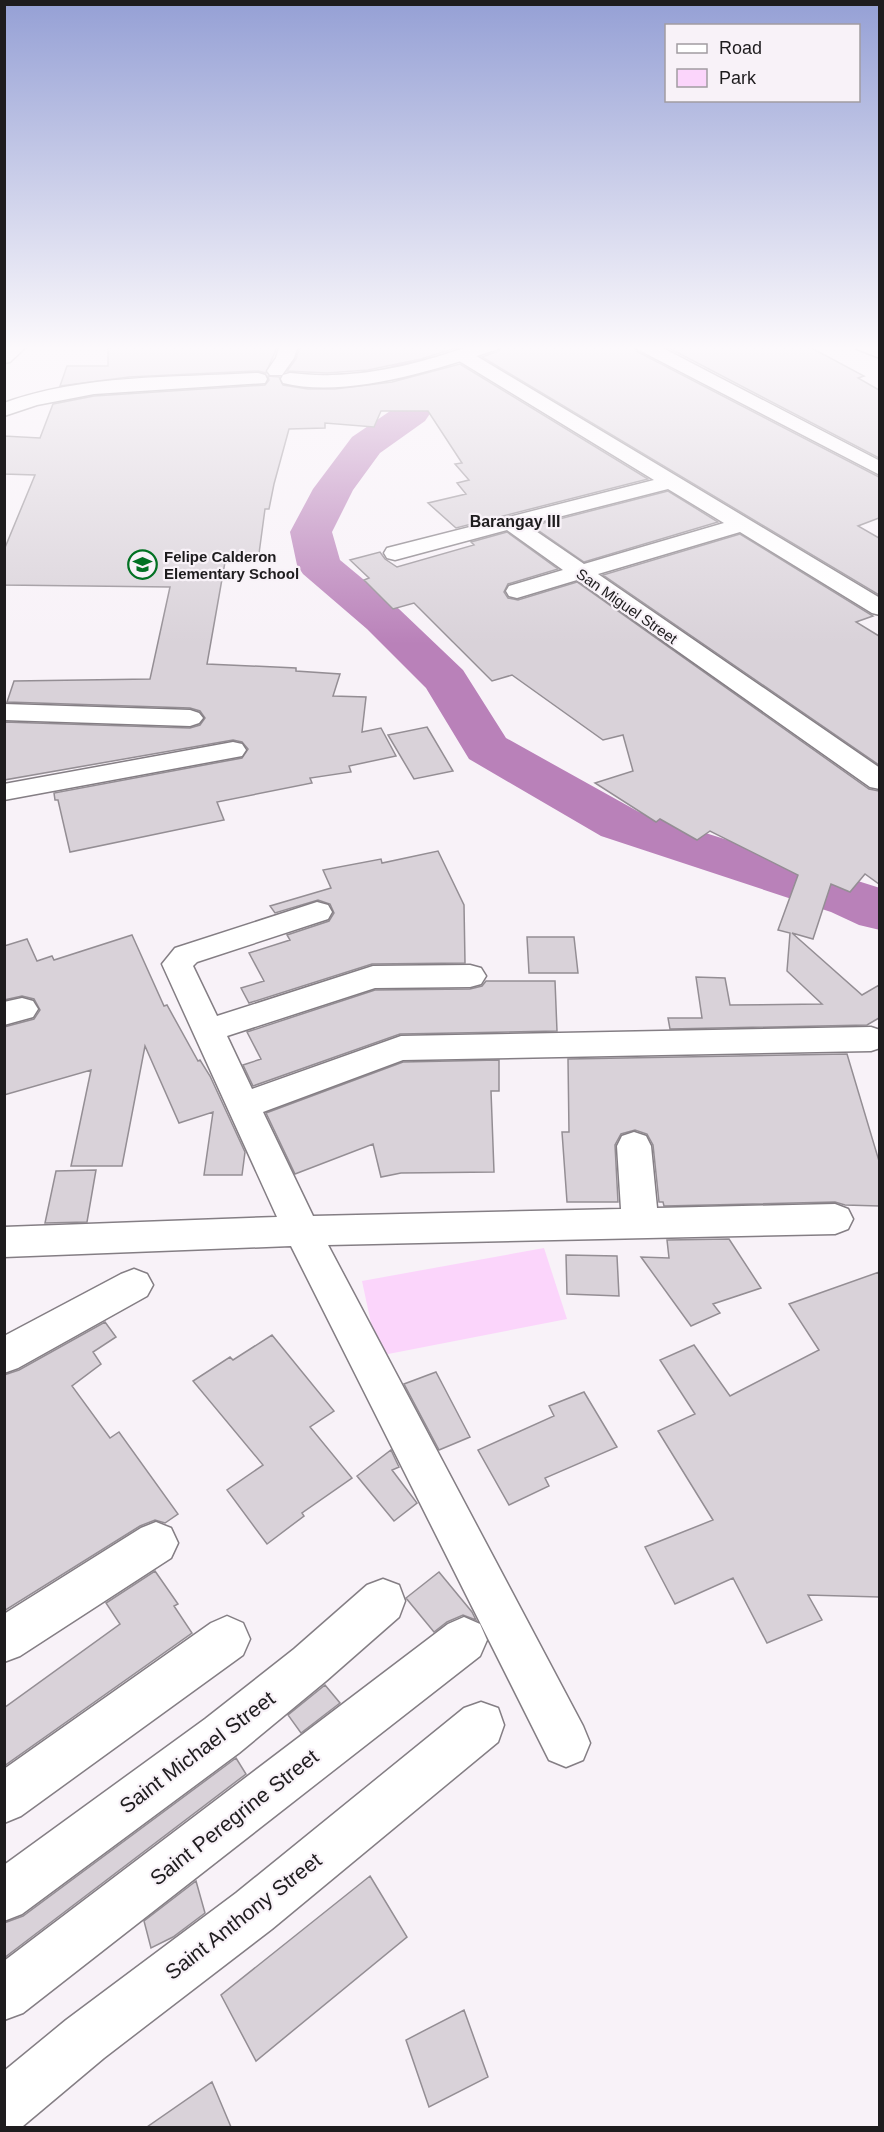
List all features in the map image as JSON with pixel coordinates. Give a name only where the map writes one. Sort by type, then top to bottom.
[{"type":"street","points":[[610,444],[879,608]]},
{"type":"street","points":[[832,444],[879,469]]},
{"type":"street","points":[[395,553],[670,482]]},
{"type":"street","name":"San Miguel Street","points":[[510,523],[879,781]]},
{"type":"street","points":[[517,591],[741,525]]},
{"type":"street","points":[[4,736],[9,712],[190,718]]},
{"type":"street","points":[[4,792],[233,750]]},
{"type":"street","points":[[317,912],[186,955],[177,964],[302,1231],[566,1743]]},
{"type":"street","points":[[207,1031],[373,977],[470,976]]},
{"type":"street","points":[[243,1106],[401,1048],[871,1039]]},
{"type":"street","points":[[634,1146],[640,1224]]},
{"type":"street","points":[[4,1242],[302,1231],[835,1219]]},
{"type":"street","points":[[4,1356],[134,1285]]},
{"type":"street","points":[[4,1640],[156,1543]]},
{"type":"street","name":"Saint Michael Street","points":[[4,1896],[222,1736],[310,1665],[383,1601]]},
{"type":"street","points":[[4,1799],[227,1639]]},
{"type":"street","name":"Saint Peregrine Street","points":[[4,1994],[464,1640]]},
{"type":"street","name":"Saint Anthony Street","points":[[4,2107],[85,2039],[254,1911],[481,1725]]},
{"type":"green space","points":[[544,1248],[567,1319],[378,1356],[362,1281]]},
{"type":"building","points":[[4,444],[285,444],[269,509],[265,509],[258,561],[225,562],[207,664],[296,668],[296,671],[340,674],[333,696],[366,697],[362,732],[381,728],[396,756],[349,766],[351,772],[310,778],[312,783],[217,802],[224,820],[70,852],[58,800],[55,800],[54,793],[242,758],[248,749],[242,742],[233,740],[4,780],[4,722],[190,728],[200,725],[205,718],[200,711],[190,708],[7,702],[14,681],[150,679],[170,587],[4,585],[4,550],[35,475],[4,474]]},
{"type":"building","points":[[450,444],[592,444],[648,479],[456,528],[428,503],[466,494],[457,483],[469,480],[455,464],[462,463]]},
{"type":"building","points":[[628,444],[816,444],[879,477],[879,518],[858,526],[879,538],[879,595]]},
{"type":"building","points":[[853,444],[879,444],[879,458]]},
{"type":"building","points":[[668,491],[718,522],[584,562],[532,526]]},
{"type":"building","points":[[507,532],[558,569],[508,584],[504,592],[508,598],[518,600],[577,582],[869,789],[879,791],[879,884],[865,874],[850,892],[831,884],[813,939],[792,933],[862,995],[879,985],[879,1018],[867,1025],[670,1029],[668,1018],[702,1018],[696,977],[725,978],[730,1005],[822,1004],[787,971],[790,933],[778,930],[798,875],[710,831],[697,840],[660,819],[656,822],[595,783],[633,771],[623,735],[603,740],[512,675],[492,681],[414,603],[393,609],[364,580],[369,578],[350,560],[380,552],[385,559],[397,567],[474,545],[471,542]]},
{"type":"building","points":[[740,534],[873,616],[856,622],[879,636],[879,765],[603,575]]},
{"type":"building","points":[[427,727],[453,771],[414,779],[388,735]]},
{"type":"building","points":[[438,851],[464,905],[465,963],[372,964],[249,1003],[241,988],[264,981],[249,953],[290,940],[287,935],[329,921],[334,913],[330,904],[318,900],[275,913],[270,906],[331,888],[323,870],[381,859],[382,863]]},
{"type":"building","points":[[132,935],[164,1006],[167,1005],[198,1061],[200,1060],[210,1076],[245,1152],[242,1175],[204,1175],[213,1112],[179,1123],[145,1046],[122,1166],[71,1166],[91,1070],[4,1095],[4,1027],[34,1019],[40,1010],[34,999],[22,996],[4,1000],[4,946],[27,939],[37,961],[52,956],[54,960]]},
{"type":"building","points":[[527,937],[574,937],[578,973],[529,973]]},
{"type":"building","points":[[486,981],[555,981],[557,1031],[400,1034],[253,1086],[243,1065],[261,1059],[247,1032],[375,990],[470,989],[482,986]]},
{"type":"building","points":[[847,1054],[879,1161],[879,1206],[845,1205],[835,1202],[664,1206],[663,1202],[659,1202],[653,1145],[647,1134],[635,1130],[621,1134],[615,1145],[618,1202],[567,1202],[562,1132],[569,1132],[568,1059]]},
{"type":"building","points":[[499,1060],[499,1091],[491,1091],[494,1172],[401,1173],[381,1177],[373,1144],[295,1174],[266,1113],[403,1062]]},
{"type":"building","points":[[96,1170],[87,1222],[45,1223],[56,1171]]},
{"type":"building","points":[[729,1239],[761,1288],[713,1304],[720,1313],[691,1326],[641,1257],[669,1258],[667,1240]]},
{"type":"building","points":[[566,1255],[617,1256],[619,1296],[567,1294]]},
{"type":"building","points":[[879,1272],[879,1597],[808,1595],[822,1620],[767,1643],[733,1578],[675,1604],[645,1547],[713,1520],[658,1431],[695,1414],[660,1360],[694,1345],[730,1396],[819,1350],[789,1304]]},
{"type":"building","points":[[105,1322],[116,1337],[93,1352],[101,1364],[72,1386],[110,1438],[119,1432],[178,1514],[165,1523],[155,1520],[140,1526],[4,1611],[4,1375],[19,1370]]},
{"type":"building","points":[[272,1335],[334,1411],[310,1427],[352,1478],[302,1513],[304,1516],[267,1544],[227,1490],[263,1465],[193,1381],[230,1357],[233,1360]]},
{"type":"building","points":[[436,1372],[470,1437],[439,1450],[404,1384]]},
{"type":"building","points":[[584,1392],[617,1447],[545,1478],[549,1486],[509,1505],[478,1450],[554,1416],[549,1406]]},
{"type":"building","points":[[391,1450],[399,1467],[392,1470],[417,1503],[394,1521],[357,1476]]},
{"type":"building","points":[[155,1571],[178,1604],[174,1606],[192,1633],[4,1766],[4,1708],[120,1624],[106,1603]]},
{"type":"building","points":[[439,1572],[476,1620],[463,1615],[447,1622],[434,1632],[406,1598]]},
{"type":"building","points":[[325,1685],[340,1703],[301,1733],[288,1715]]},
{"type":"building","points":[[236,1758],[246,1774],[4,1958],[4,1923],[23,1916]]},
{"type":"building","points":[[370,1876],[407,1937],[256,2061],[221,1995]]},
{"type":"building","points":[[196,1881],[205,1913],[173,1937],[151,1948],[144,1921]]},
{"type":"building","points":[[464,2010],[488,2077],[429,2107],[406,2040]]},
{"type":"building","points":[[212,2082],[231,2127],[147,2127]]},
{"type":"waterway","points":[[367,444],[333,489],[311,532],[319,565],[383,619],[446,680],[487,748],[620,824],[851,898],[880,911]]},
{"type":"place","name":"Felipe Calderon Elementary School","points":[[143,565]]},
{"type":"district","name":"Barangay III","points":[[515,521]]}]
